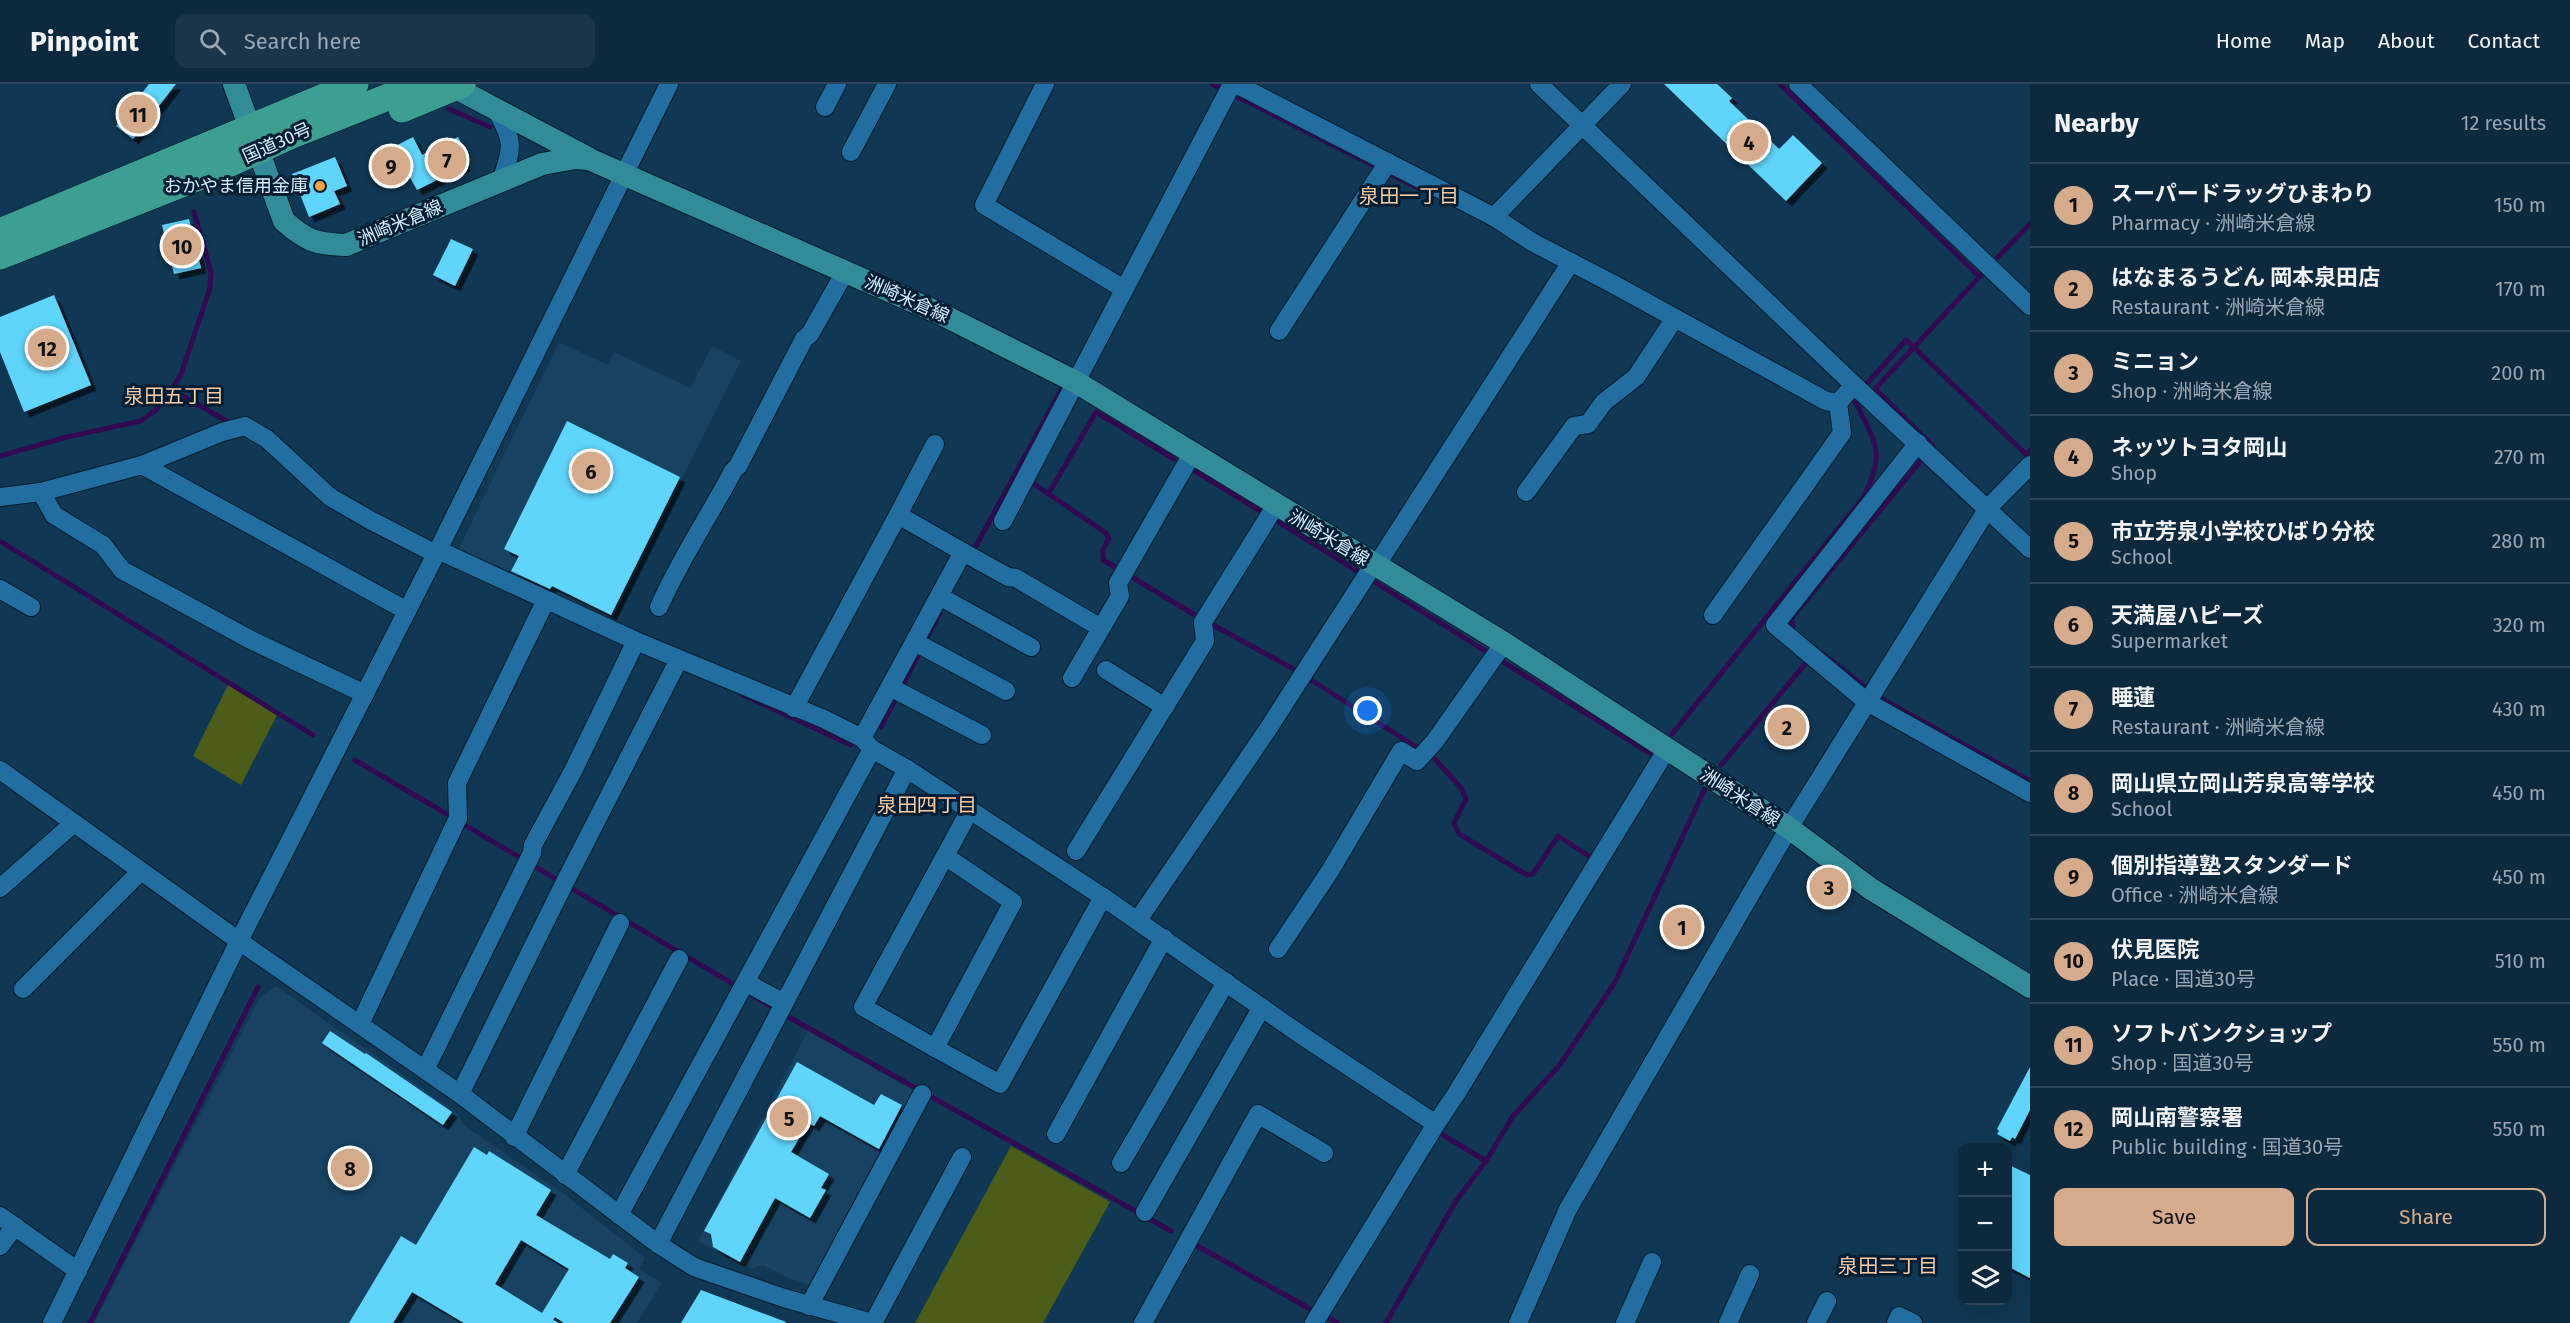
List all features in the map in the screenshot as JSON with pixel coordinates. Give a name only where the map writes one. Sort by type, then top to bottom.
[{"type":"highway","points":[[307,84],[275,97],[253,139],[310,146],[458,86]]},
{"type":"highway","name":"国道30号","points":[[0,256],[204,175],[253,139],[355,84]]},
{"type":"highway","name":"国道30号","points":[[0,232],[253,139],[292,135],[420,84]]},
{"type":"main road","name":"洲崎米倉線","points":[[234,84],[284,221],[302,236],[321,244],[346,245],[501,181],[561,159],[589,159]]},
{"type":"main road","name":"洲崎米倉線","points":[[458,86],[589,159],[939,313],[1076,382],[1276,506],[1498,652],[1668,749],[1789,828],[1871,889],[2030,987]]},
{"type":"street","points":[[52,1323],[239,941],[437,552],[669,84]]},
{"type":"street","points":[[825,107],[837,84]]},
{"type":"street","points":[[851,152],[887,84]]},
{"type":"street","points":[[1045,84],[984,205],[1120,287]]},
{"type":"street","points":[[1539,84],[1859,390],[2030,549]]},
{"type":"street","points":[[1494,217],[1622,84]]},
{"type":"street","points":[[1798,84],[2030,306]]},
{"type":"street","points":[[1003,521],[1076,382],[1120,287],[1237,87],[1384,168],[1494,217],[1568,267],[1839,409]]},
{"type":"street","points":[[496,109],[511,143],[511,152],[501,181]]},
{"type":"street","points":[[1279,331],[1384,168]]},
{"type":"street","points":[[1138,920],[1303,675],[1568,267]]},
{"type":"street","points":[[659,607],[676,569],[738,466],[804,339],[810,334],[845,272]]},
{"type":"street","points":[[1526,492],[1574,426],[1587,424],[1604,402],[1636,377],[1673,323]]},
{"type":"street","points":[[1839,409],[1859,390]]},
{"type":"street","points":[[1713,615],[1842,433],[1839,409]]},
{"type":"street","points":[[0,497],[41,492],[142,465],[222,432],[245,426],[267,439],[330,496],[370,520],[635,645],[824,719],[867,744],[1138,920],[1162,943],[1259,1012],[1436,1124]]},
{"type":"street","points":[[794,708],[935,444]]},
{"type":"street","points":[[1925,449],[1775,625],[1867,702],[2030,793]]},
{"type":"street","points":[[1072,678],[1120,596],[1118,583],[1192,454]]},
{"type":"street","points":[[142,465],[407,611]]},
{"type":"street","points":[[1518,1323],[1568,1209],[1789,828],[1988,508],[2030,465]]},
{"type":"street","points":[[41,492],[54,515],[103,545],[123,570],[251,640],[365,694]]},
{"type":"street","points":[[1076,851],[1205,641],[1204,620],[1276,506]]},
{"type":"street","points":[[898,515],[1008,577],[1016,578],[1101,628]]},
{"type":"street","points":[[619,1215],[744,988],[867,744],[968,555]]},
{"type":"street","points":[[0,590],[31,607]]},
{"type":"street","points":[[944,599],[1031,647]]},
{"type":"street","points":[[360,1024],[458,818],[457,783],[544,604]]},
{"type":"street","points":[[425,1070],[527,862],[533,845],[573,771],[635,645]]},
{"type":"street","points":[[920,645],[1006,691]]},
{"type":"street","points":[[1278,949],[1329,871],[1401,751],[1417,761],[1498,652]]},
{"type":"street","points":[[460,1094],[674,669]]},
{"type":"street","points":[[1106,670],[1166,707]]},
{"type":"street","points":[[897,691],[982,735]]},
{"type":"street","points":[[1314,1323],[1668,749]]},
{"type":"street","points":[[658,1244],[907,769]]},
{"type":"street","points":[[0,770],[239,941],[460,1094],[658,1244],[694,1267],[809,1306],[872,1323],[962,1157]]},
{"type":"street","points":[[970,810],[863,1007],[1000,1084],[1102,897]]},
{"type":"street","points":[[0,888],[74,823]]},
{"type":"street","points":[[935,1047],[1013,902],[945,856]]},
{"type":"street","points":[[23,989],[141,871]]},
{"type":"street","points":[[514,1137],[620,923]]},
{"type":"street","points":[[1056,1134],[1162,943]]},
{"type":"street","points":[[565,1174],[679,960]]},
{"type":"street","points":[[1121,1163],[1223,986]]},
{"type":"street","points":[[744,988],[781,1009]]},
{"type":"street","points":[[1146,1212],[1259,1012]]},
{"type":"street","points":[[809,1306],[922,1094]]},
{"type":"street","points":[[1143,1323],[1258,1114],[1324,1153]]},
{"type":"street","points":[[0,1246],[7,1221],[78,1271]]},
{"type":"street","points":[[1625,1323],[1652,1262]]},
{"type":"street","points":[[1728,1323],[1750,1274]]},
{"type":"street","points":[[1816,1323],[1827,1301]]},
{"type":"street","points":[[1896,1323],[1899,1316],[1913,1323]]},
{"type":"shaded area","points":[[559,342],[608,365],[614,352],[690,388],[712,346],[741,361],[610,623],[456,554]]},
{"type":"shaded area","points":[[276,986],[457,1113],[465,1126],[564,1194],[645,1258],[640,1269],[662,1283],[637,1323],[94,1323],[260,997]]},
{"type":"shaded area","points":[[808,1031],[918,1093],[812,1285],[788,1278],[763,1265],[751,1269],[698,1241]],"holes":[[[797,1063],[877,1106],[876,1103],[881,1094],[902,1105],[879,1149],[789,1100],[816,1122],[814,1126],[808,1123],[799,1139],[793,1136],[781,1158],[806,1172],[811,1163],[829,1174],[821,1188],[825,1191],[810,1218],[747,1178],[760,1224],[765,1227],[760,1236],[756,1234],[740,1262],[713,1247],[715,1237],[705,1231]]]},
{"type":"green space","points":[[228,685],[277,715],[241,785],[193,756]]},
{"type":"green space","points":[[1011,1146],[1110,1202],[1043,1323],[915,1323]]},
{"type":"building","points":[[149,84],[176,84],[133,139],[116,126]]},
{"type":"building","points":[[1664,84],[1717,84],[1732,98],[1729,101],[1779,149],[1793,135],[1822,163],[1786,201]]},
{"type":"building","points":[[413,137],[422,155],[458,137],[465,151],[459,154],[465,166],[417,190],[407,172],[383,184],[370,159]]},
{"type":"building","points":[[335,157],[347,186],[334,191],[340,204],[309,217],[292,174]]},
{"type":"building","points":[[189,219],[201,268],[174,274],[162,225]]},
{"type":"building","points":[[451,239],[473,249],[455,286],[433,275]]},
{"type":"building","points":[[54,295],[91,385],[24,412],[0,352],[0,317]]},
{"type":"building","points":[[567,421],[680,477],[611,615],[552,586],[550,589],[511,571],[519,556],[504,549]]},
{"type":"building","points":[[330,1031],[452,1112],[443,1125],[322,1043]]},
{"type":"building","points":[[797,1062],[874,1105],[881,1094],[902,1105],[879,1149],[820,1116],[814,1126],[808,1123],[791,1152],[829,1174],[821,1188],[826,1190],[810,1218],[775,1198],[740,1262],[713,1247],[711,1234],[704,1231]]},
{"type":"building","points":[[2030,1067],[2030,1110],[2015,1139],[2012,1137],[2010,1141],[1997,1134],[1999,1131],[1997,1129]]},
{"type":"building","points":[[474,1147],[487,1155],[489,1151],[551,1190],[536,1215],[610,1259],[613,1254],[628,1263],[625,1268],[639,1277],[610,1323],[564,1323],[555,1317],[553,1320],[559,1323],[464,1323],[412,1292],[393,1323],[349,1323],[401,1236],[416,1245]],"holes":[[[521,1240],[569,1269],[542,1313],[495,1284]]]},
{"type":"building","points":[[2012,1166],[2030,1175],[2030,1278],[2012,1269]]},
{"type":"building","points":[[701,1290],[786,1322],[681,1323]]},
{"type":"waterway","points":[[1212,84],[1422,190]]},
{"type":"waterway","points":[[1780,84],[1979,276]]},
{"type":"waterway","points":[[449,109],[490,127]]},
{"type":"waterway","points":[[0,456],[67,437],[141,421],[157,409],[181,374],[210,288],[211,272],[194,212]]},
{"type":"waterway","points":[[1998,257],[2030,224]]},
{"type":"waterway","points":[[1794,631],[1791,619],[1933,446],[1875,389],[1982,274]]},
{"type":"waterway","points":[[1863,388],[1906,340],[2026,454],[2030,450]]},
{"type":"waterway","points":[[172,390],[234,425]]},
{"type":"waterway","points":[[971,555],[1061,390]]},
{"type":"waterway","points":[[1672,734],[1863,498],[1875,469],[1876,458],[1868,426],[1854,399]]},
{"type":"waterway","points":[[1049,493],[1096,412],[1174,459]]},
{"type":"waterway","points":[[1193,470],[1262,512]]},
{"type":"waterway","points":[[1034,484],[1106,533],[1109,538],[1103,550],[1103,560],[1195,615],[1297,671],[1435,759],[1461,788],[1466,799],[1454,823],[1459,834],[1527,875],[1533,874],[1558,836],[1589,856]]},
{"type":"waterway","points":[[1275,520],[1654,756],[1656,754]]},
{"type":"waterway","points":[[0,541],[313,735]]},
{"type":"waterway","points":[[881,727],[940,613]]},
{"type":"waterway","points":[[1822,653],[1866,688]]},
{"type":"waterway","points":[[1721,765],[1810,658]]},
{"type":"waterway","points":[[741,694],[851,745]]},
{"type":"waterway","points":[[1880,698],[2030,781]]},
{"type":"waterway","points":[[355,760],[450,816]]},
{"type":"waterway","points":[[1386,1323],[1456,1201],[1486,1161],[1513,1116],[1559,1066],[1615,982],[1707,784]]},
{"type":"waterway","points":[[463,824],[787,1016],[1171,1231]]},
{"type":"waterway","points":[[90,1323],[258,987]]},
{"type":"waterway","points":[[1438,1132],[1486,1161]]},
{"type":"waterway","points":[[1192,1243],[1312,1310]]},
{"type":"waterway","points":[[1325,1316],[1338,1323]]},
{"type":"place","name":"ソフトバンクショップ","points":[[138,114]]},
{"type":"place","name":"ネッツトヨタ岡山","points":[[1749,142]]},
{"type":"place","name":"睡蓮","points":[[447,160]]},
{"type":"place","name":"個別指導塾スタンダード","points":[[391,166]]},
{"type":"place","name":"おかやま信用金庫","points":[[320,186]]},
{"type":"place","name":"伏見医院","points":[[182,246]]},
{"type":"place","name":"岡山南警察署","points":[[47,348]]},
{"type":"place","name":"天満屋ハピーズ","points":[[591,471]]},
{"type":"place","name":"はなまるうどん 岡本泉田店","points":[[1787,727]]},
{"type":"place","name":"ミニョン","points":[[1829,887]]},
{"type":"place","name":"スーパードラッグひまわり","points":[[1682,927]]},
{"type":"place","name":"市立芳泉小学校ひばり分校","points":[[789,1118]]},
{"type":"place","name":"岡山県立岡山芳泉高等学校","points":[[350,1168]]},
{"type":"district","name":"泉田一丁目","points":[[1409,196]]},
{"type":"district","name":"泉田五丁目","points":[[174,396]]},
{"type":"district","name":"泉田四丁目","points":[[927,805]]},
{"type":"district","name":"泉田三丁目","points":[[1888,1266]]}]
